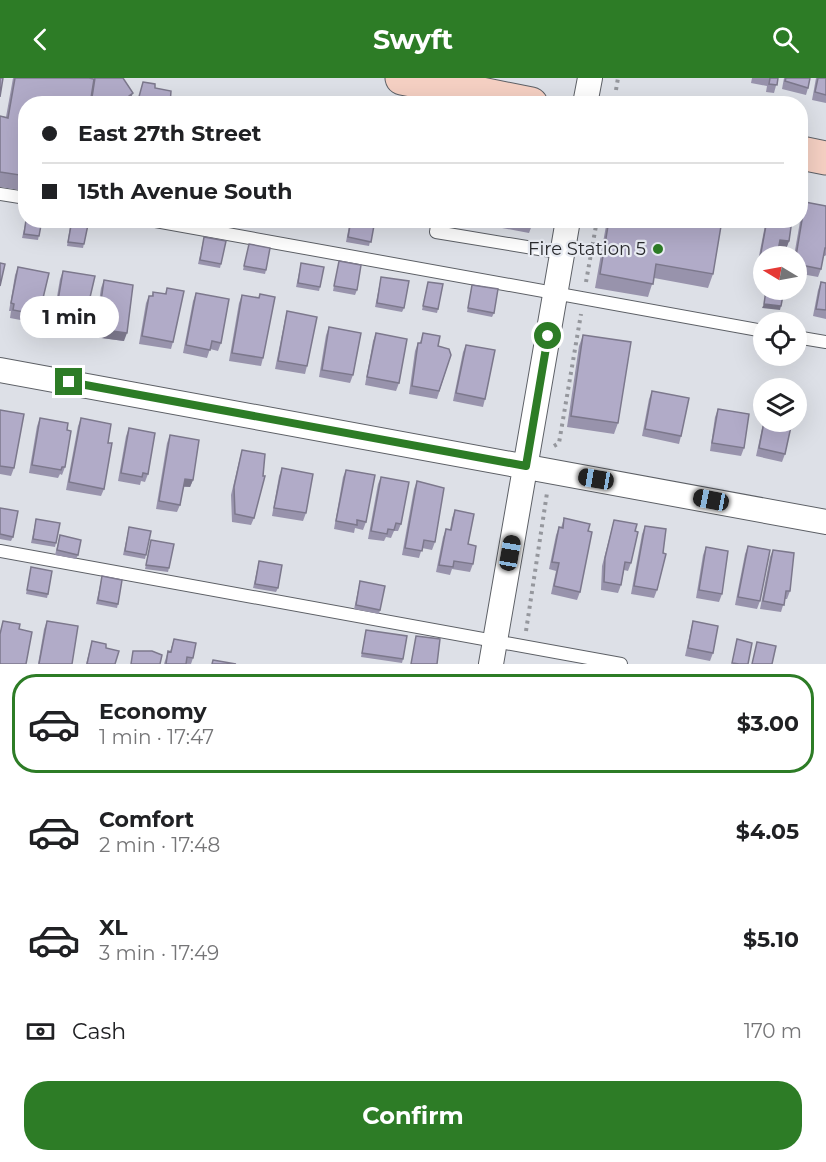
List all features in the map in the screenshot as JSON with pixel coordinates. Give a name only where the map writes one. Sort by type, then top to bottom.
[{"type":"street","points":[[402,78],[458,96]]},
{"type":"street","points":[[587,96],[590,78]]},
{"type":"street","points":[[808,154],[826,158]]},
{"type":"street","points":[[493,653],[567,228]]},
{"type":"street","points":[[0,370],[826,522]]},
{"type":"lane","points":[[0,194],[18,197]]},
{"type":"lane","points":[[194,228],[753,329]]},
{"type":"lane","points":[[437,228],[436,232],[563,254]]},
{"type":"lane","points":[[807,339],[826,342]]},
{"type":"lane","points":[[0,551],[493,653],[523,646],[621,664]]},
{"type":"path","points":[[616,90],[618,78]]},
{"type":"path","points":[[554,446],[559,443],[596,228]]},
{"type":"path","points":[[523,646],[548,496],[546,490]]},
{"type":"building","points":[[0,78],[3,78],[0,97]]},
{"type":"building","points":[[15,78],[94,79],[91,96],[18,96],[18,175],[0,172],[0,116],[8,118]]},
{"type":"building","points":[[95,78],[123,78],[133,93],[129,96],[92,96]]},
{"type":"building","points":[[770,78],[778,78],[777,85],[769,84]]},
{"type":"building","points":[[786,78],[810,78],[808,88],[785,81]]},
{"type":"building","points":[[818,78],[826,78],[826,95],[815,92]]},
{"type":"building","points":[[143,82],[155,84],[155,88],[171,91],[171,96],[139,96]]},
{"type":"building","points":[[808,203],[826,206],[826,248],[821,269],[807,266],[807,246],[798,246],[801,228],[808,228]]},
{"type":"building","points":[[25,228],[40,228],[39,236],[24,234]]},
{"type":"building","points":[[71,228],[87,228],[84,244],[68,242]]},
{"type":"building","points":[[350,228],[374,228],[371,242],[348,237]]},
{"type":"building","name":"Fire Station 5","points":[[608,228],[721,228],[713,274],[656,264],[653,284],[600,274]]},
{"type":"building","points":[[766,228],[791,228],[789,241],[780,240],[779,246],[762,246]]},
{"type":"building","points":[[204,237],[226,241],[221,264],[200,260]]},
{"type":"building","points":[[249,244],[270,248],[266,270],[244,266]]},
{"type":"building","points":[[339,261],[361,265],[357,290],[334,286]]},
{"type":"building","points":[[0,263],[5,264],[0,286]]},
{"type":"building","points":[[301,263],[324,267],[320,287],[298,283]]},
{"type":"building","points":[[18,267],[49,273],[39,315],[13,310],[14,304],[11,303]]},
{"type":"building","points":[[63,271],[95,276],[84,323],[55,318]]},
{"type":"building","points":[[381,277],[409,281],[404,308],[377,303]]},
{"type":"building","points":[[104,280],[133,285],[127,333],[97,329]]},
{"type":"building","points":[[428,282],[443,284],[438,309],[423,306]]},
{"type":"building","points":[[821,282],[826,283],[826,310],[816,309]]},
{"type":"building","points":[[472,285],[498,289],[494,313],[468,308]]},
{"type":"building","points":[[167,288],[184,291],[173,342],[142,336],[149,296],[153,296],[153,292],[166,294]]},
{"type":"building","points":[[196,293],[229,299],[221,343],[212,341],[210,350],[186,345]]},
{"type":"building","points":[[260,294],[275,297],[263,358],[232,353],[242,295],[259,298]]},
{"type":"building","points":[[765,300],[782,300],[781,306],[764,304]]},
{"type":"building","points":[[287,311],[317,317],[307,366],[278,361]]},
{"type":"building","points":[[329,327],[361,333],[353,375],[322,370]]},
{"type":"building","points":[[376,333],[407,339],[399,383],[367,377]]},
{"type":"building","points":[[423,333],[440,336],[438,346],[449,349],[451,355],[439,391],[412,386],[418,343],[421,343]]},
{"type":"building","points":[[583,335],[631,342],[618,423],[571,416]]},
{"type":"building","points":[[466,345],[495,350],[485,399],[456,393]]},
{"type":"building","points":[[652,391],[689,398],[681,436],[645,429]]},
{"type":"building","points":[[718,409],[749,414],[744,448],[712,443]]},
{"type":"building","points":[[0,410],[24,414],[14,468],[0,466]]},
{"type":"building","points":[[40,418],[68,423],[67,430],[71,431],[65,467],[61,470],[32,465]]},
{"type":"building","points":[[81,418],[111,424],[108,443],[112,443],[104,489],[69,482]]},
{"type":"building","points":[[129,428],[155,433],[148,474],[143,473],[142,477],[121,473]]},
{"type":"building","points":[[762,432],[790,432],[785,454],[759,448]]},
{"type":"building","points":[[170,435],[199,440],[193,480],[185,479],[180,505],[159,501]]},
{"type":"building","points":[[242,450],[265,454],[263,476],[265,476],[254,518],[235,514],[234,487]]},
{"type":"building","points":[[282,468],[313,474],[306,513],[274,508]]},
{"type":"building","points":[[346,470],[375,475],[366,522],[357,520],[357,525],[336,521]]},
{"type":"building","points":[[381,477],[409,482],[401,524],[396,523],[394,530],[388,529],[387,534],[371,531]]},
{"type":"building","points":[[417,481],[444,488],[435,542],[424,540],[422,551],[405,548]]},
{"type":"building","points":[[0,508],[18,511],[13,537],[0,534]]},
{"type":"building","points":[[455,510],[474,514],[468,544],[476,546],[473,564],[454,561],[453,567],[439,565],[446,529],[451,530]]},
{"type":"building","points":[[564,518],[590,524],[588,531],[592,532],[580,592],[554,586],[559,563],[552,562],[559,527],[563,528]]},
{"type":"building","points":[[36,519],[60,523],[56,543],[33,539]]},
{"type":"building","points":[[614,520],[637,524],[635,531],[638,532],[631,563],[625,562],[621,585],[604,582],[605,558]]},
{"type":"building","points":[[645,526],[666,529],[663,553],[666,554],[657,590],[634,586]]},
{"type":"building","points":[[129,527],[151,531],[146,555],[125,551]]},
{"type":"building","points":[[60,535],[81,540],[78,555],[57,550]]},
{"type":"building","points":[[151,540],[174,544],[169,568],[146,565]]},
{"type":"building","points":[[748,546],[770,550],[760,601],[738,597]]},
{"type":"building","points":[[706,547],[728,551],[722,594],[699,590]]},
{"type":"building","points":[[773,550],[794,553],[790,591],[786,591],[784,605],[763,601]]},
{"type":"building","points":[[259,561],[282,565],[278,588],[255,584]]},
{"type":"building","points":[[31,567],[52,571],[48,594],[27,590]]},
{"type":"building","points":[[102,576],[122,580],[118,604],[98,600]]},
{"type":"building","points":[[360,581],[385,586],[380,610],[356,605]]},
{"type":"building","points":[[3,621],[20,624],[19,629],[32,632],[26,664],[0,664],[0,634]]},
{"type":"building","points":[[47,621],[78,626],[72,664],[39,664]]},
{"type":"building","points":[[693,621],[718,626],[713,653],[688,648]]},
{"type":"building","points":[[366,630],[407,636],[403,659],[362,653]]},
{"type":"building","points":[[416,636],[440,639],[437,664],[411,664]]},
{"type":"building","points":[[174,639],[196,643],[193,658],[187,657],[186,664],[166,664],[168,651],[171,652]]},
{"type":"building","points":[[737,639],[752,643],[748,664],[732,663]]},
{"type":"building","points":[[92,641],[106,644],[106,648],[119,651],[115,664],[87,664]]},
{"type":"building","points":[[757,642],[776,646],[772,664],[752,664]]},
{"type":"building","points":[[133,651],[152,651],[162,655],[160,664],[131,664]]},
{"type":"building","points":[[213,660],[236,664],[212,664]]},
{"type":"place","name":"Fire Station 5","points":[[658,249]]},
{"type":"route","points":[[69,382],[526,466],[548,336]]}]
